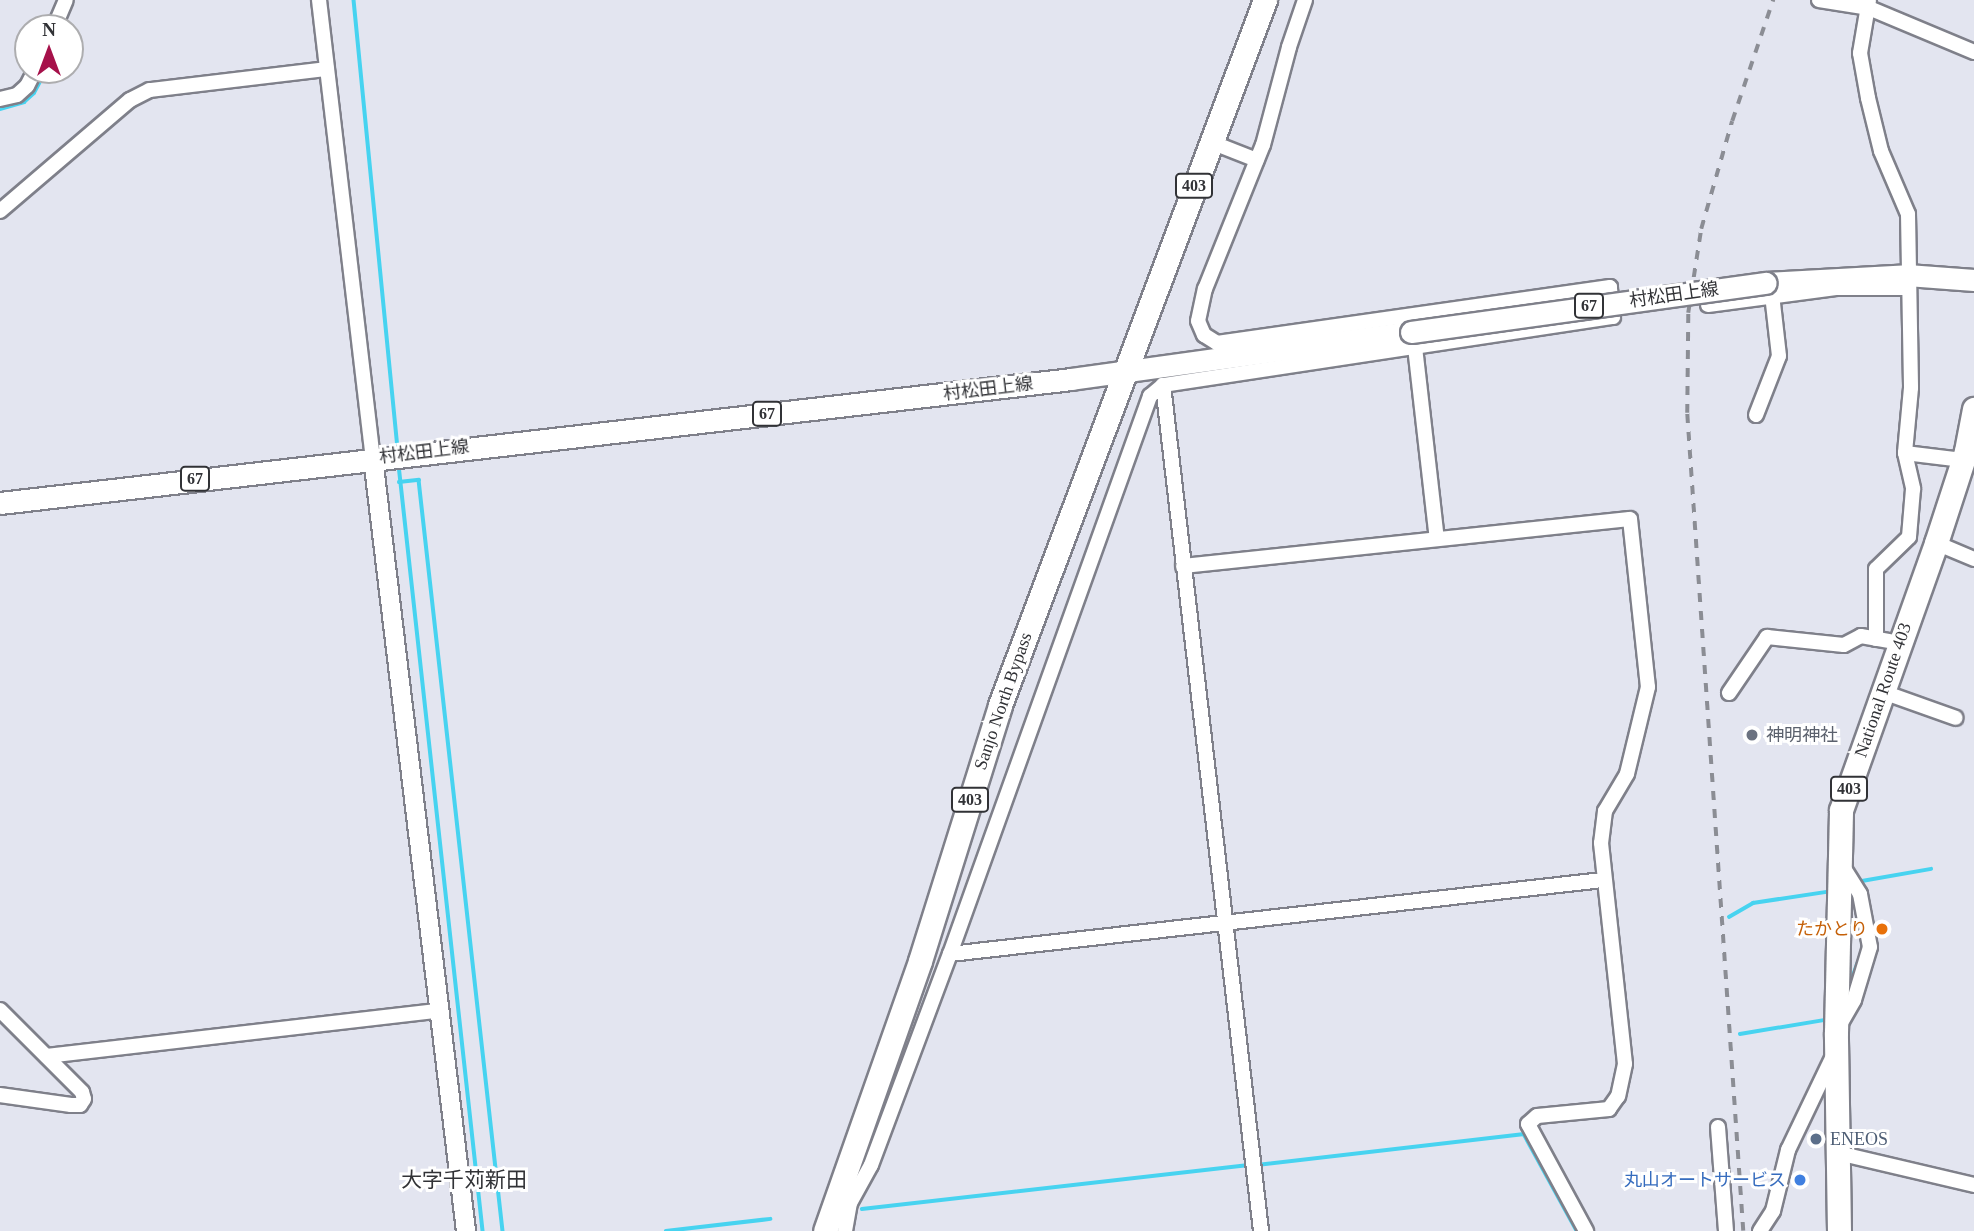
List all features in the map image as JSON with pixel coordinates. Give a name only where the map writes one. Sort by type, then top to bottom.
[{"type":"highway","name":"403","points":[[1123,373],[1265,0]]},
{"type":"highway","name":"Sanjo North Bypass","points":[[825,1231],[920,961],[1000,705],[1123,373]]},
{"type":"highway","name":"National Route 403","points":[[1839,1231],[1836,1040],[1841,810],[1883,692],[1887,641],[1936,543],[1963,460],[1974,409]]},
{"type":"main road","name":"村松田上線","points":[[0,503],[1413,339],[1769,289],[1974,280]]},
{"type":"street","points":[[319,0],[327,68],[391,456],[438,1011],[466,1231]]},
{"type":"street","points":[[845,1231],[850,1203],[871,1165],[950,954],[1150,396],[1163,385],[1413,339],[1613,317],[1610,287],[1217,343],[1204,335],[1198,321],[1203,300],[1256,160],[1306,0]]},
{"type":"street","points":[[1819,0],[1869,4],[1974,52]]},
{"type":"street","points":[[1729,693],[1767,638],[1844,645],[1861,636],[1887,641],[1875,569],[1909,537],[1913,489],[1905,453],[1911,388],[1907,281],[1908,214],[1881,151],[1860,53],[1861,34],[1869,4]]},
{"type":"street","points":[[0,211],[130,100],[150,90],[327,68]]},
{"type":"street","points":[[0,99],[16,95],[28,84]]},
{"type":"street","points":[[1211,142],[1256,160]]},
{"type":"street","points":[[1708,305],[1769,289],[1779,356],[1756,415]]},
{"type":"street","points":[[1413,339],[1437,539]]},
{"type":"street","points":[[1163,385],[1261,1231]]},
{"type":"street","points":[[1905,453],[1963,460]]},
{"type":"street","points":[[1184,566],[1630,519],[1648,687],[1627,774],[1605,811],[1601,843],[1625,1064],[1618,1096],[1609,1109],[1537,1116],[1528,1124],[1586,1231]]},
{"type":"street","points":[[1936,543],[1974,559]]},
{"type":"street","points":[[1883,692],[1956,718]]},
{"type":"street","points":[[1760,1231],[1773,1211],[1788,1150],[1854,1000],[1871,947],[1860,894],[1838,859]]},
{"type":"street","points":[[950,954],[1603,880]]},
{"type":"street","points":[[0,1010],[82,1092],[84,1099],[80,1105],[0,1095]]},
{"type":"street","points":[[47,1056],[438,1011]]},
{"type":"street","points":[[1718,1127],[1726,1231]]},
{"type":"street","points":[[1838,1153],[1974,1185]]},
{"type":"waterway","points":[[354,0],[398,451]]},
{"type":"waterway","points":[[0,109],[24,102],[39,84]]},
{"type":"waterway","points":[[399,465],[483,1231]]},
{"type":"waterway","points":[[399,482],[419,480],[503,1231]]},
{"type":"waterway","points":[[1862,881],[1931,869]]},
{"type":"waterway","points":[[1729,917],[1753,903],[1826,892]]},
{"type":"waterway","points":[[1847,992],[1857,964]]},
{"type":"waterway","points":[[1740,1034],[1825,1020]]},
{"type":"waterway","points":[[1257,1165],[1524,1134],[1577,1231]]},
{"type":"waterway","points":[[862,1209],[1249,1165]]},
{"type":"waterway","points":[[666,1231],[770,1219]]},
{"type":"railway","points":[[1743,1231],[1687,413],[1688,313],[1701,229],[1732,121],[1773,0]]},
{"type":"place","name":"神明神社","points":[[1752,735]]},
{"type":"place","name":"たかとり","points":[[1882,929]]},
{"type":"place","name":"ENEOS","points":[[1816,1139]]},
{"type":"place","name":"丸山オートサービス","points":[[1800,1180]]},
{"type":"district","name":"大字千苅新田","points":[[464,1180]]}]
